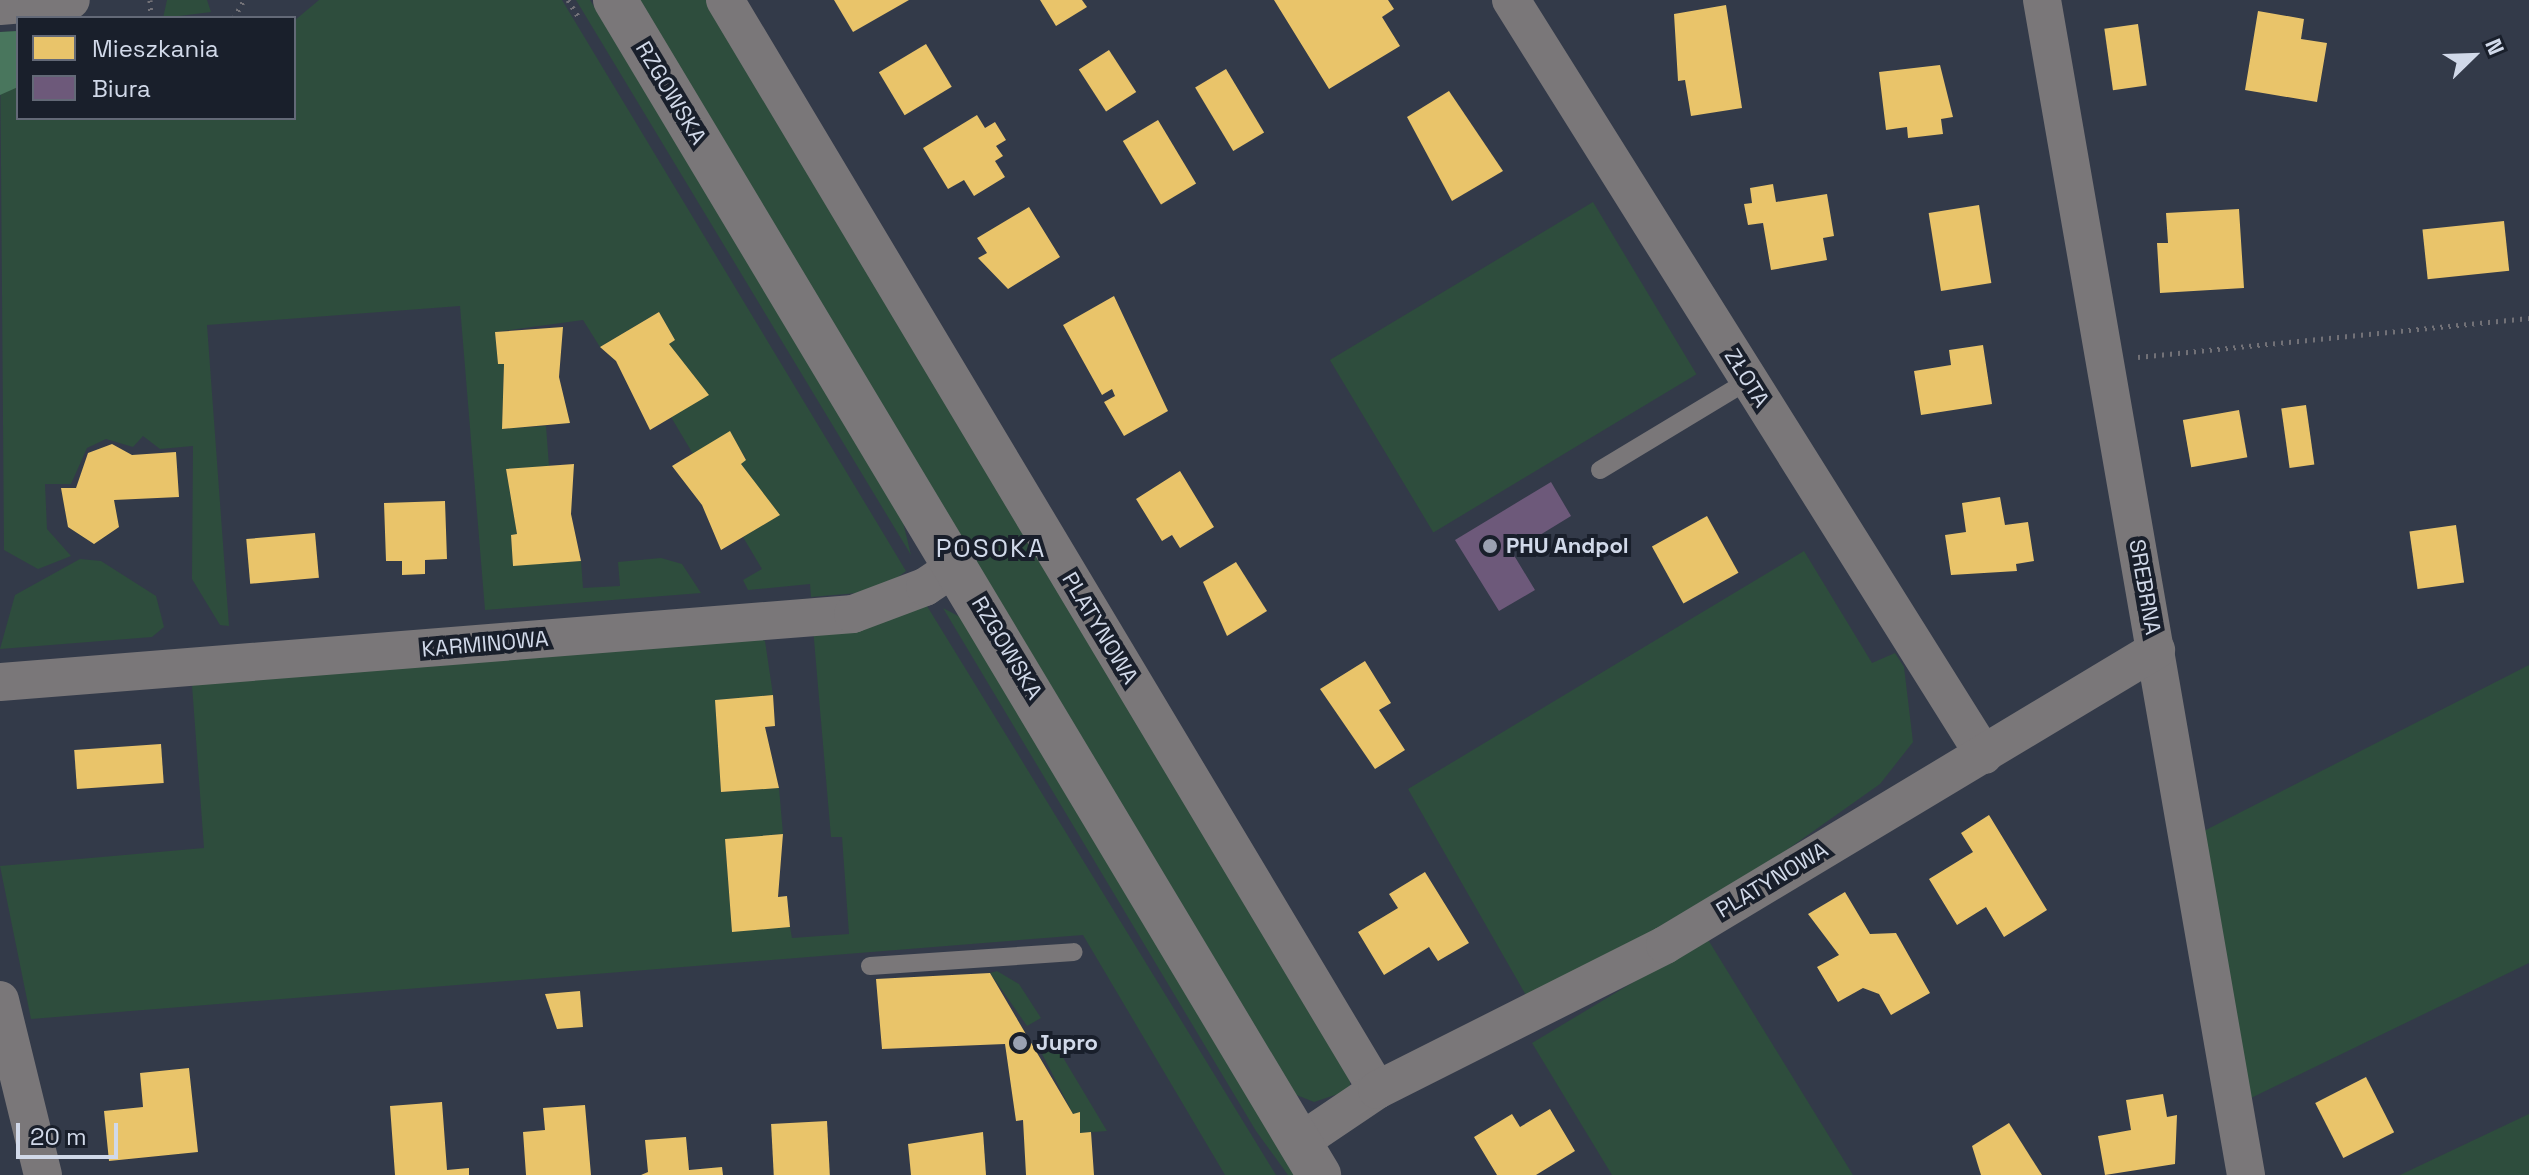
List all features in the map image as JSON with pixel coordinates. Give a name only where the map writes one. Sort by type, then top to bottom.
[{"type":"street","points":[[0,6],[71,0]]},
{"type":"street","name":"RZGOWSKA","points":[[615,0],[958,565],[1310,1159]]},
{"type":"street","name":"PLATYNOWA","points":[[725,0],[1377,1090]]},
{"type":"street","name":"ZŁOTA","points":[[1511,0],[1984,755]]},
{"type":"street","name":"SREBRNA","points":[[2042,0],[2246,1175]]},
{"type":"street","name":"KARMINOWA","points":[[0,682],[853,614],[925,587],[958,565]]},
{"type":"street","name":"PLATYNOWA","points":[[1310,1159],[1377,1090],[1665,945],[2156,650]]},
{"type":"street","points":[[0,1000],[43,1175]]},
{"type":"lane","points":[[1600,470],[1749,380]]},
{"type":"lane","points":[[870,966],[1074,952]]},
{"type":"path","points":[[2106,360],[2529,318]]},
{"type":"green space","points":[[167,0],[207,0],[211,12],[179,16],[163,16]]},
{"type":"green space","points":[[319,0],[562,0],[906,571],[880,591],[811,597],[810,584],[748,590],[743,580],[762,569],[743,537],[779,515],[741,464],[746,459],[730,432],[693,454],[671,417],[708,395],[669,344],[675,340],[659,312],[600,347],[583,320],[495,332],[498,364],[504,364],[502,429],[546,426],[549,466],[506,469],[517,534],[511,535],[513,565],[581,561],[583,588],[620,586],[618,562],[661,558],[682,564],[701,593],[485,610],[460,306],[207,325],[229,626],[220,625],[192,579],[193,446],[160,449],[143,436],[133,447],[106,439],[87,448],[71,484],[45,484],[47,529],[71,556],[38,569],[4,550],[0,32],[16,31],[16,120],[296,120],[296,19]]},
{"type":"green space","points":[[576,0],[590,0],[903,522],[911,555]]},
{"type":"green space","points":[[631,0],[707,0],[1350,1072],[1350,1090],[1314,1102],[1294,1094]]},
{"type":"green space","points":[[16,31],[16,88],[0,95],[0,32]]},
{"type":"green space","points":[[1593,202],[1697,374],[1433,532],[1330,360]]},
{"type":"green space","points":[[1804,551],[1872,663],[1895,653],[1904,667],[1913,742],[1880,784],[1781,854],[1531,1004],[1408,789]]},
{"type":"green space","points":[[80,559],[101,561],[156,596],[164,627],[152,637],[0,649],[15,595]]},
{"type":"green space","points":[[927,606],[1276,1175],[1225,1175],[1083,935],[31,1019],[0,866],[204,848],[192,685],[755,636],[765,641],[773,695],[715,700],[721,792],[779,788],[783,834],[725,839],[732,931],[790,927],[792,938],[849,934],[842,837],[831,837],[813,628]]},
{"type":"green space","points":[[943,608],[962,618],[1296,1175],[1288,1175],[1256,1131]]},
{"type":"green space","points":[[2529,665],[2529,963],[2247,1100],[2198,834]]},
{"type":"green space","points":[[1707,938],[1853,1175],[1612,1175],[1532,1043]]},
{"type":"green space","points":[[997,971],[1019,984],[1041,1018],[1027,1026],[990,973]]},
{"type":"green space","points":[[1052,1039],[1107,1131],[1080,1133],[1080,1112],[1073,1114],[1038,1046]]},
{"type":"green space","points":[[2529,1114],[2529,1175],[2400,1175]]},
{"type":"building: Mieszkania","points":[[834,0],[909,0],[853,32]]},
{"type":"building: Mieszkania","points":[[1040,0],[1082,0],[1087,7],[1056,26]]},
{"type":"building: Mieszkania","points":[[1274,0],[1388,0],[1394,9],[1382,17],[1400,46],[1329,89]]},
{"type":"building: Mieszkania","points":[[1726,5],[1742,108],[1691,116],[1685,80],[1678,81],[1674,14]]},
{"type":"building: Mieszkania","points":[[2258,11],[2304,19],[2301,39],[2327,43],[2317,102],[2245,90]]},
{"type":"building: Mieszkania","points":[[2138,24],[2147,85],[2113,90],[2104,29]]},
{"type":"building: Mieszkania","points":[[926,44],[952,87],[905,115],[879,72]]},
{"type":"building: Mieszkania","points":[[1109,50],[1136,92],[1106,112],[1079,70]]},
{"type":"building: Mieszkania","points":[[1940,65],[1953,117],[1941,119],[1943,134],[1908,138],[1907,127],[1886,130],[1879,72]]},
{"type":"building: Mieszkania","points":[[1226,69],[1264,132],[1233,151],[1195,88]]},
{"type":"building: Mieszkania","points":[[1449,91],[1503,171],[1452,201],[1407,117]]},
{"type":"building: Mieszkania","points":[[977,115],[985,128],[995,122],[1006,140],[996,146],[1003,156],[995,161],[1005,177],[974,196],[964,180],[948,189],[923,148]]},
{"type":"building: Mieszkania","points":[[1158,120],[1196,183],[1161,205],[1123,141]]},
{"type":"building: Mieszkania","points":[[1773,184],[1776,202],[1827,194],[1834,236],[1823,238],[1827,260],[1771,270],[1763,223],[1748,225],[1744,204],[1752,203],[1750,188]]},
{"type":"building: Mieszkania","points":[[1979,205],[1991,283],[1941,291],[1929,213]]},
{"type":"building: Mieszkania","points":[[1029,207],[1060,257],[1008,289],[978,258],[987,253],[977,238]]},
{"type":"building: Mieszkania","points":[[2239,209],[2244,288],[2160,293],[2157,243],[2168,243],[2166,213]]},
{"type":"building: Mieszkania","points":[[2504,221],[2509,271],[2428,279],[2422,230]]},
{"type":"building: Mieszkania","points":[[1114,296],[1168,411],[1124,436],[1104,402],[1115,396],[1112,389],[1102,395],[1063,325]]},
{"type":"building: Mieszkania","points":[[659,312],[675,340],[669,344],[709,395],[650,430],[616,361],[600,347]]},
{"type":"building: Mieszkania","points":[[563,327],[559,377],[570,423],[502,429],[504,364],[498,364],[495,332]]},
{"type":"building: Mieszkania","points":[[1983,345],[1992,404],[1921,415],[1914,371],[1951,365],[1949,350]]},
{"type":"building: Mieszkania","points":[[2306,405],[2314,464],[2290,468],[2281,408]]},
{"type":"building: Mieszkania","points":[[2239,410],[2247,457],[2191,467],[2183,420]]},
{"type":"building: Mieszkania","points":[[730,431],[746,460],[741,464],[780,515],[721,550],[702,505],[672,466]]},
{"type":"building: Mieszkania","points":[[112,444],[132,455],[176,452],[179,497],[114,500],[119,527],[94,544],[68,527],[61,488],[76,488],[88,453]]},
{"type":"building: Mieszkania","points":[[574,464],[571,514],[581,561],[513,566],[511,535],[517,534],[506,469]]},
{"type":"building: Mieszkania","points":[[1180,471],[1214,527],[1180,548],[1172,535],[1162,541],[1136,499]]},
{"type":"building: Mieszkania","points":[[2000,497],[2005,525],[2028,522],[2034,561],[2016,564],[2017,571],[1951,575],[1945,535],[1966,532],[1962,503]]},
{"type":"building: Mieszkania","points":[[445,501],[447,559],[425,560],[425,574],[402,575],[402,561],[386,561],[384,503]]},
{"type":"building: Mieszkania","points":[[1707,516],[1739,573],[1683,603],[1652,547]]},
{"type":"building: Mieszkania","points":[[2456,525],[2464,582],[2418,589],[2409,532]]},
{"type":"building: Mieszkania","points":[[315,533],[319,578],[250,584],[246,539]]},
{"type":"building: Mieszkania","points":[[1236,562],[1267,611],[1227,636],[1203,582]]},
{"type":"building: Mieszkania","points":[[1365,661],[1391,703],[1379,710],[1405,750],[1375,769],[1320,689]]},
{"type":"building: Mieszkania","points":[[773,695],[775,726],[765,727],[779,788],[721,792],[715,700]]},
{"type":"building: Mieszkania","points":[[161,744],[164,783],[77,789],[74,750]]},
{"type":"building: Mieszkania","points":[[1989,815],[2047,910],[2004,937],[1986,907],[1957,925],[1929,879],[1973,852],[1961,833]]},
{"type":"building: Mieszkania","points":[[783,834],[778,897],[787,896],[790,927],[732,932],[725,839]]},
{"type":"building: Mieszkania","points":[[1425,872],[1469,943],[1438,961],[1429,947],[1384,975],[1358,932],[1398,908],[1389,894]]},
{"type":"building: Mieszkania","points":[[1845,892],[1870,934],[1896,933],[1930,993],[1891,1015],[1879,994],[1863,988],[1838,1002],[1817,967],[1839,955],[1808,914]]},
{"type":"building: Mieszkania","points":[[990,973],[1073,1114],[1080,1112],[1080,1133],[1091,1132],[1094,1175],[1026,1175],[1023,1120],[1016,1121],[1005,1044],[882,1049],[876,979]]},
{"type":"building: Mieszkania","points":[[580,991],[583,1027],[557,1029],[545,994]]},
{"type":"building: Mieszkania","points":[[189,1068],[198,1152],[109,1161],[104,1111],[143,1107],[140,1073]]},
{"type":"building: Mieszkania","points":[[2366,1077],[2394,1132],[2343,1158],[2315,1103]]},
{"type":"building: Mieszkania","points":[[2163,1094],[2167,1117],[2177,1115],[2175,1164],[2105,1175],[2098,1136],[2131,1130],[2126,1100]]},
{"type":"building: Mieszkania","points":[[442,1102],[447,1170],[469,1168],[469,1175],[395,1175],[390,1106]]},
{"type":"building: Mieszkania","points":[[585,1105],[591,1175],[526,1175],[523,1132],[545,1130],[543,1108]]},
{"type":"building: Mieszkania","points":[[1550,1109],[1575,1151],[1536,1175],[1497,1175],[1474,1137],[1512,1114],[1520,1127]]},
{"type":"building: Mieszkania","points":[[827,1121],[830,1175],[774,1175],[771,1124]]},
{"type":"building: Mieszkania","points":[[2009,1123],[2042,1175],[1981,1175],[1972,1146]]},
{"type":"building: Mieszkania","points":[[983,1132],[986,1175],[911,1175],[908,1144]]},
{"type":"building: Mieszkania","points":[[686,1137],[689,1170],[722,1167],[723,1175],[641,1175],[648,1172],[645,1140]]},
{"type":"building: Biura","name":"PHU Andpol","points":[[1551,482],[1571,516],[1512,552],[1535,590],[1499,611],[1455,540]]},
{"type":"place","name":"PHU Andpol","points":[[1490,546]]},
{"type":"place","name":"Jupro","points":[[1020,1043]]},
{"type":"district","name":"POSOKA","points":[[991,549]]}]
